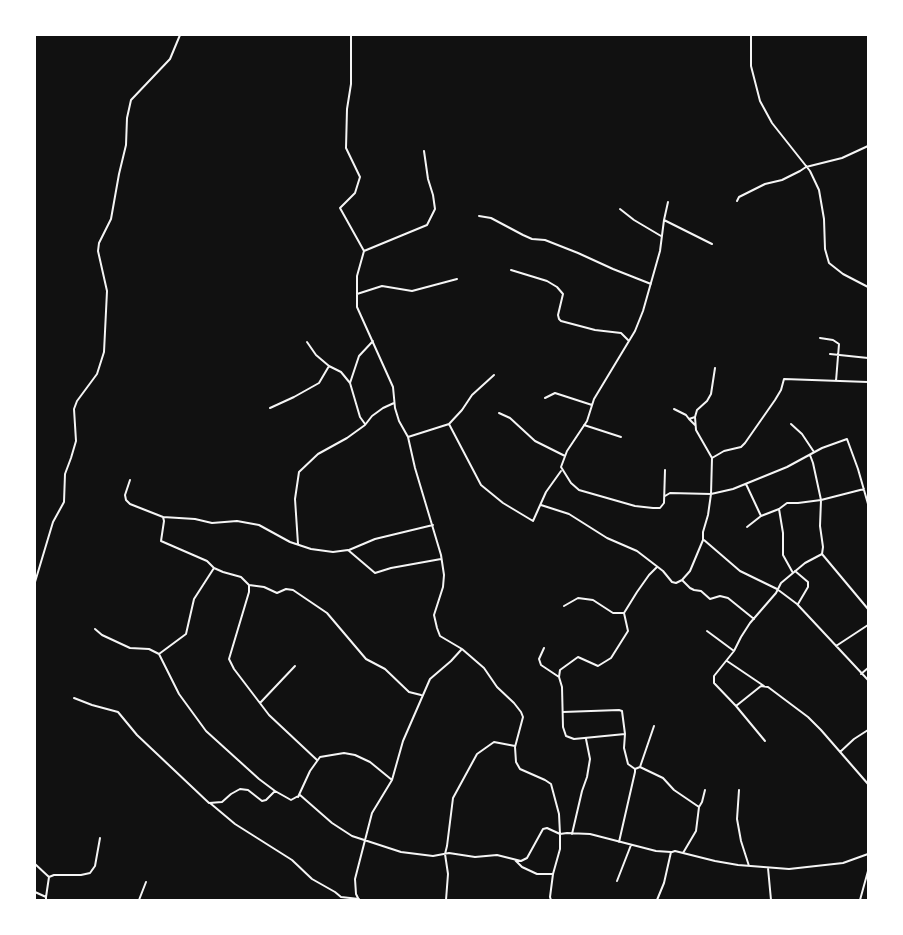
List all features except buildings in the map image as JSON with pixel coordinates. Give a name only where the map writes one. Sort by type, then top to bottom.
[{"type":"street","points":[[35,582],[52,522],[64,502],[65,474],[72,458],[76,441],[74,409],[77,401],[97,374],[104,352],[107,291],[98,243],[110,219],[126,145],[127,118],[131,100],[170,59],[180,35]]},
{"type":"street","points":[[351,35],[351,84],[347,109],[346,148],[360,177],[356,193],[340,208],[364,252],[357,276],[357,307],[394,388],[394,403],[399,421],[408,437],[415,468],[433,525],[444,574],[443,587],[434,615],[434,621],[440,636],[462,649],[484,668],[497,687],[514,702],[523,717],[515,747],[515,758],[520,769],[551,784],[559,814],[560,834],[560,848],[553,874],[551,900]]},
{"type":"street","points":[[751,35],[751,66],[760,101],[772,123],[817,182],[822,200],[825,249],[830,263],[843,274],[868,287]]},
{"type":"street","points":[[737,201],[739,197],[753,189],[782,180],[806,167],[842,158],[868,146]]},
{"type":"street","points":[[364,252],[426,225],[435,209],[424,150]]},
{"type":"street","points":[[449,424],[481,485],[503,503],[533,521],[546,492],[561,470],[565,456],[584,425],[592,405],[628,340],[635,331],[644,311],[660,251],[668,202]]},
{"type":"street","points":[[620,209],[661,236]]},
{"type":"street","points":[[479,216],[496,221],[532,239],[545,240],[578,253],[613,270],[651,284]]},
{"type":"street","points":[[664,220],[712,244]]},
{"type":"street","points":[[511,270],[547,281],[557,287],[563,294],[558,315],[562,321],[595,330],[621,333],[628,340]]},
{"type":"street","points":[[357,294],[382,286],[412,291],[456,279]]},
{"type":"street","points":[[820,338],[838,342],[839,344],[836,381]]},
{"type":"street","points":[[350,383],[359,356],[373,341]]},
{"type":"street","points":[[306,342],[316,355],[329,366],[341,372],[350,383],[360,417],[365,425]]},
{"type":"street","points":[[830,354],[868,358]]},
{"type":"street","points":[[270,408],[318,383],[329,366]]},
{"type":"street","points":[[541,505],[569,514],[607,538],[637,551],[672,582],[676,583],[682,580],[690,571],[704,540],[703,532],[708,515],[711,494],[712,458],[700,438],[695,418],[697,410],[707,401],[711,394],[715,368]]},
{"type":"street","points":[[408,437],[449,424],[472,395],[494,375]]},
{"type":"street","points":[[712,458],[724,451],[741,447],[745,443],[775,400],[781,390],[784,379],[868,382]]},
{"type":"street","points":[[545,398],[555,393],[592,405]]},
{"type":"street","points":[[298,544],[294,499],[299,472],[318,454],[365,425],[378,412],[394,403]]},
{"type":"street","points":[[674,408],[686,415],[696,425]]},
{"type":"street","points":[[499,413],[510,418],[535,441],[565,456]]},
{"type":"street","points":[[689,419],[695,418]]},
{"type":"street","points":[[791,424],[802,434],[814,452]]},
{"type":"street","points":[[584,425],[621,437]]},
{"type":"street","points":[[666,496],[670,494],[711,494],[746,484],[814,452],[847,439],[868,504]]},
{"type":"street","points":[[810,455],[822,500],[820,526],[823,546],[822,554],[868,609]]},
{"type":"street","points":[[561,470],[570,483],[579,490],[635,506],[660,508],[666,496],[665,470]]},
{"type":"street","points":[[130,480],[125,495],[126,500],[130,504],[163,517],[195,519],[212,523],[237,521],[259,525],[312,549],[326,551],[348,550],[375,539],[433,525]]},
{"type":"street","points":[[746,484],[761,516]]},
{"type":"street","points":[[747,527],[761,516],[779,509],[786,503],[822,500],[864,488]]},
{"type":"street","points":[[779,509],[783,533],[783,555],[794,572],[808,582],[808,587],[797,604]]},
{"type":"street","points":[[163,517],[161,541],[206,561],[214,568],[241,577],[249,585],[264,586],[277,593],[286,589],[293,590],[327,613],[366,659],[384,670],[409,692],[422,696]]},
{"type":"street","points":[[704,540],[740,571],[777,589],[797,604],[868,680]]},
{"type":"street","points":[[348,550],[375,573],[441,559]]},
{"type":"street","points":[[765,741],[713,680],[716,672],[734,652],[741,636],[776,593],[777,589],[813,557],[822,554]]},
{"type":"street","points":[[625,734],[589,736],[574,739],[566,736],[563,727],[560,670],[578,657],[598,666],[611,658],[628,631],[624,613],[649,575],[657,567]]},
{"type":"street","points":[[160,654],[186,634],[194,599],[214,568]]},
{"type":"street","points":[[682,580],[690,588],[701,591],[710,599],[720,596],[728,598],[754,619]]},
{"type":"street","points":[[249,585],[249,592],[229,660],[270,715],[317,760]]},
{"type":"street","points":[[564,606],[578,598],[593,600],[613,613],[624,613]]},
{"type":"street","points":[[836,646],[868,625]]},
{"type":"street","points":[[95,629],[102,635],[130,648],[149,649],[160,654],[179,694],[206,731],[275,791],[291,800],[300,795],[332,823],[352,836],[401,852],[432,856],[445,854],[476,857],[497,855],[515,860],[525,860],[528,858],[543,829],[546,828],[560,834],[566,832],[590,834],[656,851],[675,851],[715,861],[768,868],[789,869],[843,863],[868,854]]},
{"type":"street","points":[[706,631],[734,652]]},
{"type":"street","points":[[544,648],[539,659],[541,665],[559,677]]},
{"type":"street","points":[[359,899],[356,894],[356,868],[366,840],[372,813],[392,780],[403,741],[430,680],[462,649]]},
{"type":"street","points":[[727,661],[768,687],[808,717],[868,784]]},
{"type":"street","points":[[260,703],[296,666]]},
{"type":"street","points":[[861,674],[868,668]]},
{"type":"street","points":[[736,706],[755,689],[764,686]]},
{"type":"street","points":[[74,698],[118,712],[136,735],[235,824],[292,860],[312,879],[326,888],[345,898],[359,899]]},
{"type":"street","points":[[563,712],[622,711],[625,734],[624,748],[628,764],[635,769]]},
{"type":"street","points":[[640,767],[654,726]]},
{"type":"street","points":[[840,752],[854,739],[868,730]]},
{"type":"street","points":[[572,834],[582,791],[588,777],[590,759],[586,738]]},
{"type":"street","points":[[446,900],[448,874],[445,854],[453,798],[477,754],[494,742],[515,747]]},
{"type":"street","points":[[298,797],[310,771],[320,757],[344,753],[355,755],[370,762],[392,780]]},
{"type":"street","points":[[635,769],[640,767],[662,778],[674,790],[699,807]]},
{"type":"street","points":[[619,842],[635,769]]},
{"type":"street","points":[[209,802],[222,802],[240,789],[248,790],[262,800],[266,800],[275,791]]},
{"type":"street","points":[[683,853],[696,831],[699,807],[705,790]]},
{"type":"street","points":[[739,790],[737,819],[741,841],[749,866]]},
{"type":"street","points":[[49,877],[54,875],[90,873],[95,866],[100,838]]},
{"type":"street","points":[[617,881],[631,845]]},
{"type":"street","points":[[657,900],[664,883],[670,852]]},
{"type":"street","points":[[515,860],[522,867],[537,874],[553,874]]},
{"type":"street","points":[[35,864],[40,871],[49,877]]},
{"type":"street","points":[[768,868],[771,900]]},
{"type":"street","points":[[860,900],[868,871]]},
{"type":"street","points":[[35,892],[46,898],[49,877]]},
{"type":"street","points":[[139,900],[146,882]]}]
